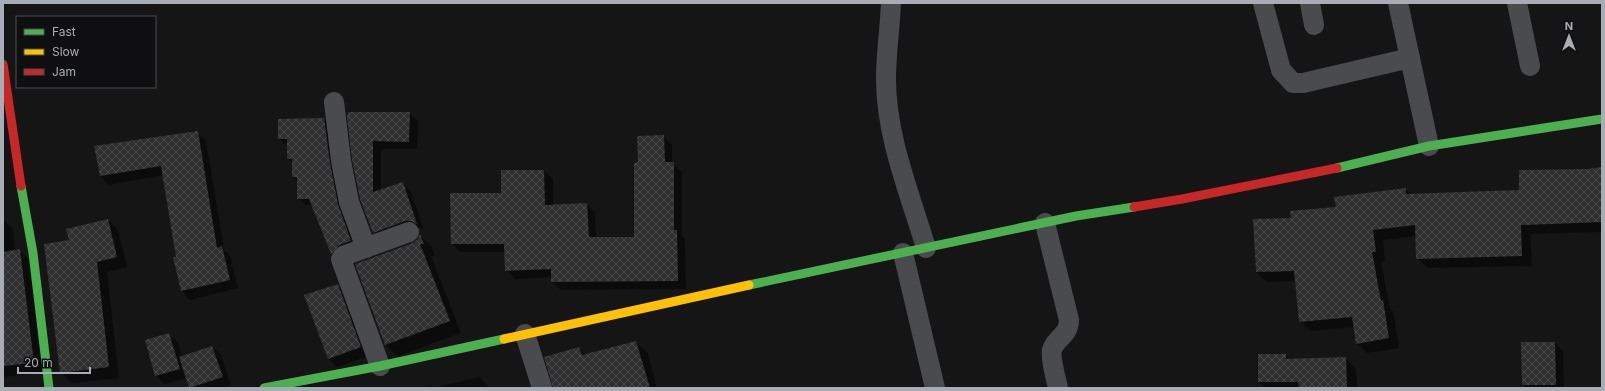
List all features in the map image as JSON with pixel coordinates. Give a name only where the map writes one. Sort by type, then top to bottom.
[{"type":"street","points":[[891,3],[886,80],[890,116],[897,154],[926,248]]},
{"type":"street","points":[[1263,3],[1281,70],[1293,83],[1303,83],[1410,58]]},
{"type":"street","points":[[1310,3],[1314,25]]},
{"type":"street","points":[[1398,3],[1429,146]]},
{"type":"street","points":[[1517,3],[1530,66]]},
{"type":"street","points":[[3,64],[20,180],[33,253],[49,388]]},
{"type":"street","points":[[334,102],[341,161],[349,202],[366,248]]},
{"type":"street","points":[[264,388],[380,366],[1076,216],[1182,199],[1429,146],[1602,119]]},
{"type":"street","points":[[1046,223],[1069,320],[1069,326],[1066,332],[1053,348],[1052,355],[1058,388]]},
{"type":"street","points":[[380,366],[341,259],[343,256],[409,232]]},
{"type":"street","points":[[903,253],[935,388]]},
{"type":"street","points":[[525,334],[542,388]]},
{"type":"building","points":[[348,112],[410,112],[409,142],[373,141],[373,192],[403,182],[417,224],[411,221],[405,221],[373,233],[360,199],[352,159],[347,118]]},
{"type":"building","points":[[324,118],[330,163],[338,204],[351,241],[339,245],[331,254],[309,199],[297,199],[297,177],[292,177],[292,159],[287,159],[287,139],[278,139],[278,119]]},
{"type":"building","points":[[198,131],[217,248],[222,246],[230,280],[181,291],[173,257],[176,257],[161,166],[100,176],[94,146]]},
{"type":"building","points":[[664,135],[665,162],[674,162],[674,230],[677,230],[678,281],[551,282],[551,269],[505,271],[504,244],[451,244],[450,193],[501,193],[501,170],[544,170],[545,205],[587,203],[589,237],[634,237],[634,163],[638,162],[637,136]]},
{"type":"building","points":[[1602,167],[1602,222],[1521,225],[1522,256],[1416,259],[1415,225],[1373,230],[1376,252],[1372,252],[1381,301],[1383,300],[1389,338],[1356,344],[1352,317],[1299,322],[1294,271],[1256,272],[1253,219],[1291,218],[1290,211],[1336,207],[1334,197],[1406,188],[1406,194],[1519,190],[1519,170],[1588,169]]},
{"type":"building","points":[[108,219],[117,257],[97,262],[109,367],[60,373],[44,244],[69,240],[66,229]]},
{"type":"building","points":[[420,234],[424,244],[420,244],[450,321],[385,345],[355,264],[413,243],[418,239]]},
{"type":"building","points":[[20,249],[34,363],[3,366],[3,252]]},
{"type":"building","points":[[338,284],[361,347],[328,359],[304,295]]},
{"type":"building","points":[[169,333],[180,369],[155,376],[145,340]]},
{"type":"building","points":[[636,341],[650,388],[553,388],[544,357],[579,347],[582,355]]},
{"type":"building","points":[[1521,342],[1555,342],[1556,385],[1522,385]]},
{"type":"building","points":[[212,346],[223,377],[189,388],[179,357]]},
{"type":"building","points":[[1258,354],[1286,354],[1286,359],[1346,357],[1347,388],[1299,388],[1298,382],[1258,382]]},
{"type":"traffic: fast","points":[[1337,168],[1429,146],[1602,119]]},
{"type":"traffic: fast","points":[[21,186],[33,253],[49,388]]},
{"type":"traffic: fast","points":[[749,285],[1076,216],[1134,207]]},
{"type":"traffic: fast","points":[[264,388],[380,366],[504,339]]},
{"type":"traffic: slow","points":[[504,339],[749,285]]},
{"type":"traffic: jam","points":[[3,64],[21,186]]},
{"type":"traffic: jam","points":[[1134,207],[1337,168]]}]
